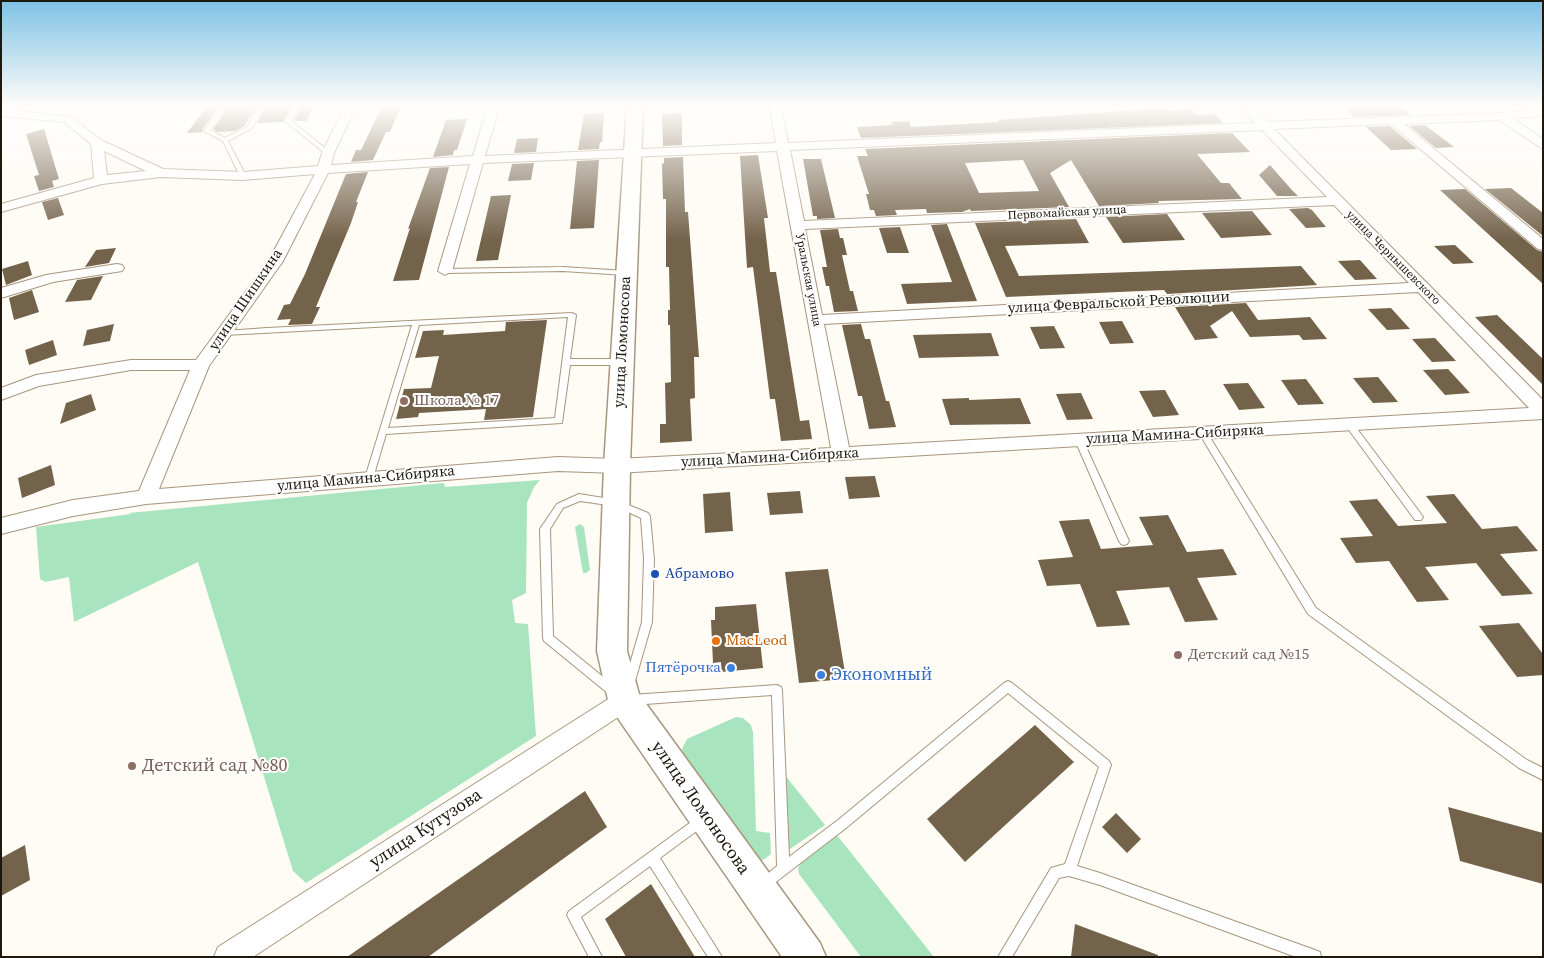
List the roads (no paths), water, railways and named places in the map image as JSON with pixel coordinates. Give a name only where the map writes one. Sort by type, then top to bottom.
[{"type":"street","points":[[97,150],[101,180]]},
{"type":"street","points":[[111,150],[161,173]]},
{"type":"street","name":"улица Шишкина","points":[[146,497],[201,365],[276,261],[324,168],[330,150]]},
{"type":"street","points":[[445,271],[481,150]]},
{"type":"street","points":[[1,208],[101,180],[161,173],[242,176],[324,168],[690,150]]},
{"type":"street","name":"Уральская улица","points":[[784,150],[841,454]]},
{"type":"street","name":"улица Чернышевского","points":[[1287,150],[1543,412]]},
{"type":"street","points":[[1428,150],[1543,246]]},
{"type":"street","name":"улица Ломоносова","points":[[633,152],[617,466],[612,650],[624,700],[706,816],[770,879],[806,957]]},
{"type":"street","name":"Первомайская улица","points":[[797,225],[1336,201]]},
{"type":"street","points":[[1,293],[51,278],[117,268]]},
{"type":"street","name":"улица Февральской Революции","points":[[816,320],[1422,287]]},
{"type":"street","points":[[1,394],[36,381],[132,365],[201,365]]},
{"type":"street","name":"улица Мамина-Сибиряка","points":[[1,526],[73,508],[146,497],[558,464],[617,466],[1543,412]]},
{"type":"street","name":"улица Кутузова","points":[[228,957],[624,700]]},
{"type":"lane","points":[[230,150],[242,176]]},
{"type":"lane","points":[[324,150],[328,153]]},
{"type":"lane","points":[[445,271],[563,268],[627,273]]},
{"type":"lane","points":[[224,333],[572,315],[559,421],[383,431]]},
{"type":"lane","points":[[369,478],[416,323]]},
{"type":"lane","points":[[566,362],[622,362]]},
{"type":"lane","points":[[1348,424],[1418,517]]},
{"type":"lane","points":[[1203,433],[1312,611],[1523,764],[1543,774]]},
{"type":"lane","points":[[1079,440],[1124,541]]},
{"type":"lane","points":[[624,700],[647,622],[648,559],[645,516],[616,504],[579,497],[560,506],[545,529],[545,595],[548,638],[624,700],[777,690],[770,879]]},
{"type":"lane","points":[[770,879],[842,824],[1008,686],[1105,765],[1069,870]]},
{"type":"lane","points":[[596,957],[573,915],[706,816]]},
{"type":"lane","points":[[652,857],[716,957]]},
{"type":"lane","points":[[1004,957],[1054,872],[1069,870],[1100,879],[1315,957]]},
{"type":"place","name":"Школа № 17","points":[[404,401]]},
{"type":"place","name":"Абрамово","points":[[655,574]]},
{"type":"place","name":"MacLeod","points":[[716,641]]},
{"type":"place","name":"Детский сад №15","points":[[1178,655]]},
{"type":"place","name":"Пятёрочка","points":[[731,668]]},
{"type":"place","name":"Экономный","points":[[821,675]]},
{"type":"place","name":"Детский сад №80","points":[[132,766]]}]
